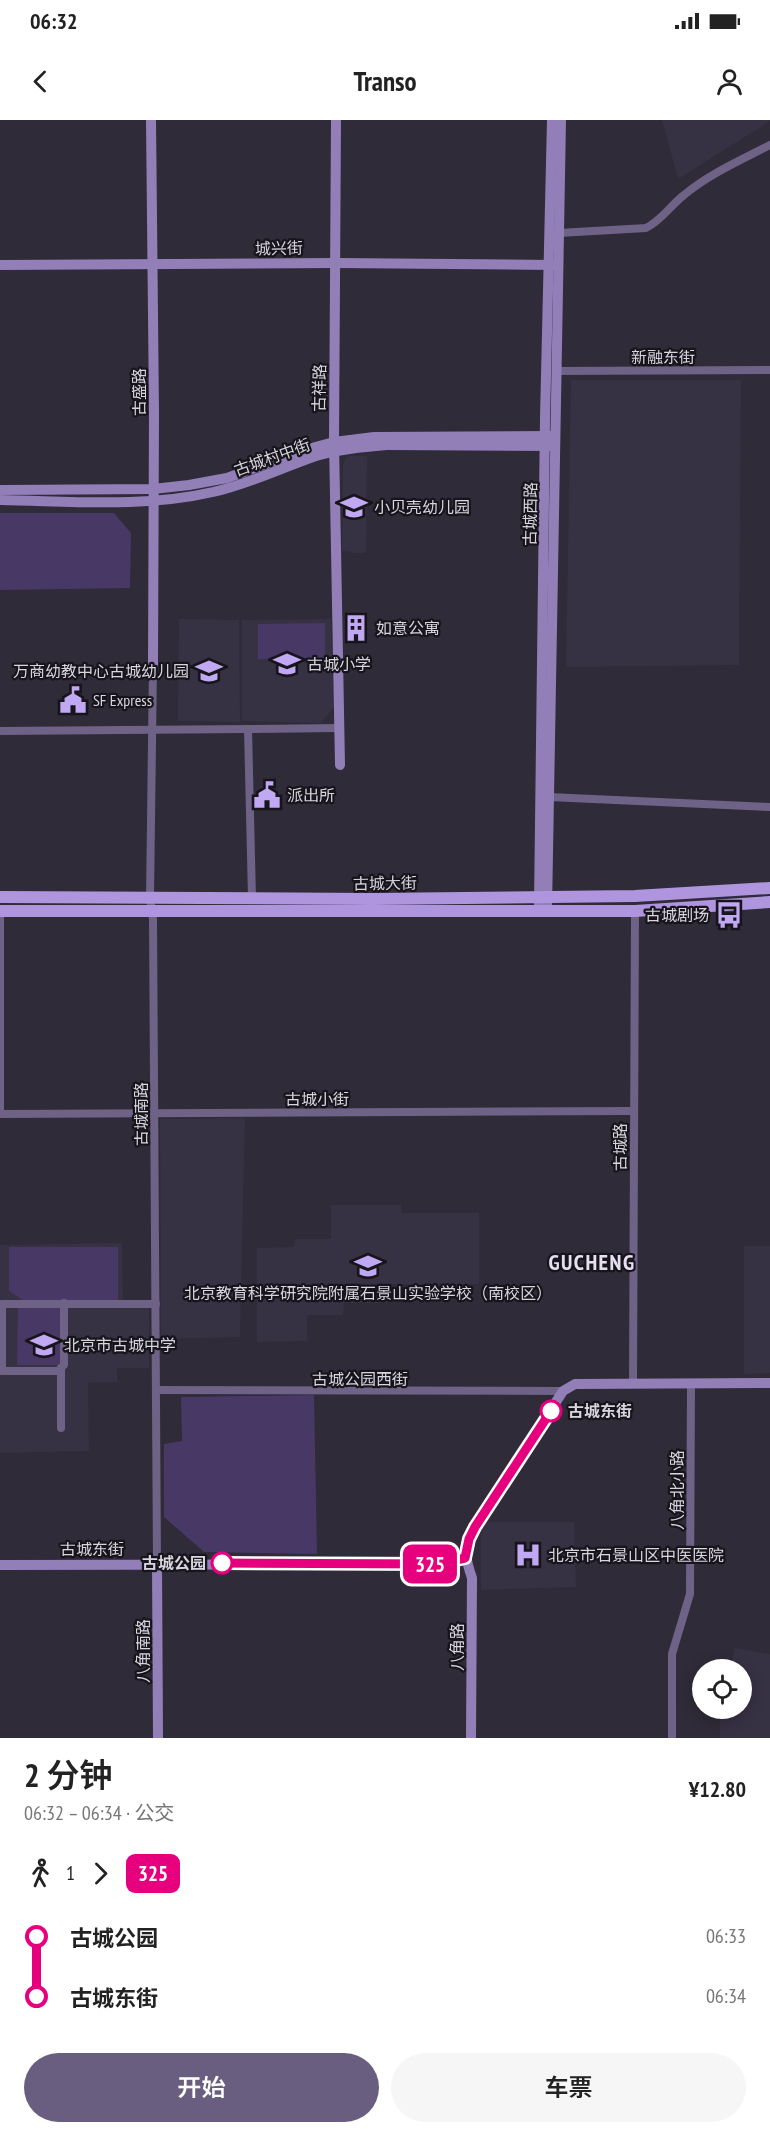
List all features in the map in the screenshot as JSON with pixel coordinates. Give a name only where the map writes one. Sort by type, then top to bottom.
[{"type":"main road","name":"古盛路","points":[[151,120],[154,412],[153,665]]},
{"type":"main road","name":"古祥路","points":[[336,120],[334,447],[340,765]]},
{"type":"main road","name":"古城西路","points":[[543,903],[549,797],[550,441],[556,370],[552,120]]},
{"type":"main road","name":"古城西路","points":[[543,903],[553,265],[559,233],[561,120]]},
{"type":"main road","name":"城兴街","points":[[0,265],[336,263],[553,265]]},
{"type":"main road","name":"古城村中街","points":[[0,490],[153,489],[227,478],[308,449],[550,441]]},
{"type":"main road","name":"古城村中街","points":[[0,500],[153,502],[244,484],[334,447]]},
{"type":"main road","name":"古城大街","points":[[0,897],[151,904],[543,903],[770,888]]},
{"type":"main road","name":"古城大街","points":[[0,911],[252,898],[543,903],[635,911],[770,903]]},
{"type":"main road","points":[[465,1558],[469,1539],[475,1527],[563,1391],[575,1384],[770,1383]]},
{"type":"main road","name":"古城东街","points":[[0,1565],[439,1564],[465,1558]]},
{"type":"main road","name":"八角路","points":[[465,1558],[472,1578],[471,1738]]},
{"type":"main road","name":"八角南路","points":[[157,1564],[158,1738]]},
{"type":"street","points":[[559,233],[646,228],[657,223],[684,195],[698,185],[770,145]]},
{"type":"street","name":"新融东街","points":[[556,370],[770,370]]},
{"type":"street","name":"古城南路","points":[[153,665],[151,904],[155,1113],[157,1564]]},
{"type":"street","points":[[0,731],[339,728]]},
{"type":"street","points":[[248,729],[252,898]]},
{"type":"street","points":[[549,797],[770,807]]},
{"type":"street","points":[[0,911],[0,1114]]},
{"type":"street","name":"古城路","points":[[633,1384],[635,911]]},
{"type":"street","name":"古城小街","points":[[0,1114],[633,1111]]},
{"type":"street","points":[[64,1304],[64,1365],[58,1371],[1,1371],[2,1304],[64,1304],[156,1304]]},
{"type":"street","points":[[61,1368],[61,1428]]},
{"type":"street","name":"八角北小路","points":[[672,1738],[672,1654],[690,1594],[691,1384]]},
{"type":"street","name":"古城公园西街","points":[[156,1390],[563,1391]]},
{"type":"shaded area","points":[[662,120],[770,120],[770,121],[678,179]]},
{"type":"shaded area","points":[[571,380],[741,380],[739,665],[566,667]]},
{"type":"shaded area","name":"小贝壳幼儿园","points":[[367,456],[366,553],[342,551],[343,464],[347,457]]},
{"type":"shaded area","points":[[0,513],[114,513],[131,533],[130,588],[0,590]]},
{"type":"shaded area","name":"万商幼教中心古城幼儿园","points":[[179,619],[239,620],[240,722],[178,721]]},
{"type":"shaded area","name":"古城小学","points":[[331,619],[334,707],[321,723],[242,721],[242,620]]},
{"type":"shaded area","points":[[325,623],[325,659],[258,659],[258,624]]},
{"type":"shaded area","points":[[245,1118],[240,1337],[161,1339],[160,1119]]},
{"type":"shaded area","name":"北京教育科学研究院附属石景山实验学校（南校区）","points":[[331,1205],[401,1205],[402,1213],[479,1213],[479,1284],[387,1284],[387,1303],[344,1303],[343,1315],[307,1315],[307,1341],[257,1342],[257,1248],[294,1247],[295,1239],[331,1239]]},
{"type":"shaded area","name":"北京市古城中学","points":[[122,1243],[123,1301],[149,1301],[149,1368],[117,1368],[117,1382],[88,1383],[89,1451],[0,1453],[0,1245]]},
{"type":"shaded area","points":[[744,1246],[770,1246],[770,1373],[744,1374]]},
{"type":"shaded area","points":[[9,1247],[118,1247],[118,1301],[24,1301],[9,1291]]},
{"type":"shaded area","points":[[18,1305],[60,1306],[60,1365],[17,1365]]},
{"type":"shaded area","name":"古城公园","points":[[314,1395],[317,1554],[204,1552],[164,1517],[164,1444],[182,1441],[181,1397]]},
{"type":"shaded area","name":"北京市石景山区中医医院","points":[[481,1522],[574,1522],[576,1587],[481,1590]]},
{"type":"shaded area","points":[[734,1648],[770,1654],[770,1738],[720,1738],[720,1719],[752,1719],[752,1659],[733,1659]]},
{"type":"bus line","name":"325","points":[[222,1563],[439,1564],[465,1558],[469,1539],[475,1527],[551,1411]]},
{"type":"place","name":"小贝壳幼儿园","points":[[354,507]]},
{"type":"place","name":"如意公寓","points":[[356,628]]},
{"type":"place","name":"古城小学","points":[[287,664]]},
{"type":"place","name":"万商幼教中心古城幼儿园","points":[[209,671]]},
{"type":"place","name":"SF Express","points":[[73,700]]},
{"type":"place","name":"派出所","points":[[267,795]]},
{"type":"place","name":"古城剧场","points":[[729,915]]},
{"type":"place","name":"北京教育科学研究院附属石景山实验学校（南校区）","points":[[368,1266]]},
{"type":"place","name":"北京市古城中学","points":[[44,1345]]},
{"type":"place","name":"古城东街","points":[[551,1411]]},
{"type":"place","name":"北京市石景山区中医医院","points":[[528,1555]]},
{"type":"place","name":"古城公园","points":[[222,1563]]},
{"type":"district","name":"GUCHENG","points":[[592,1262]]}]
